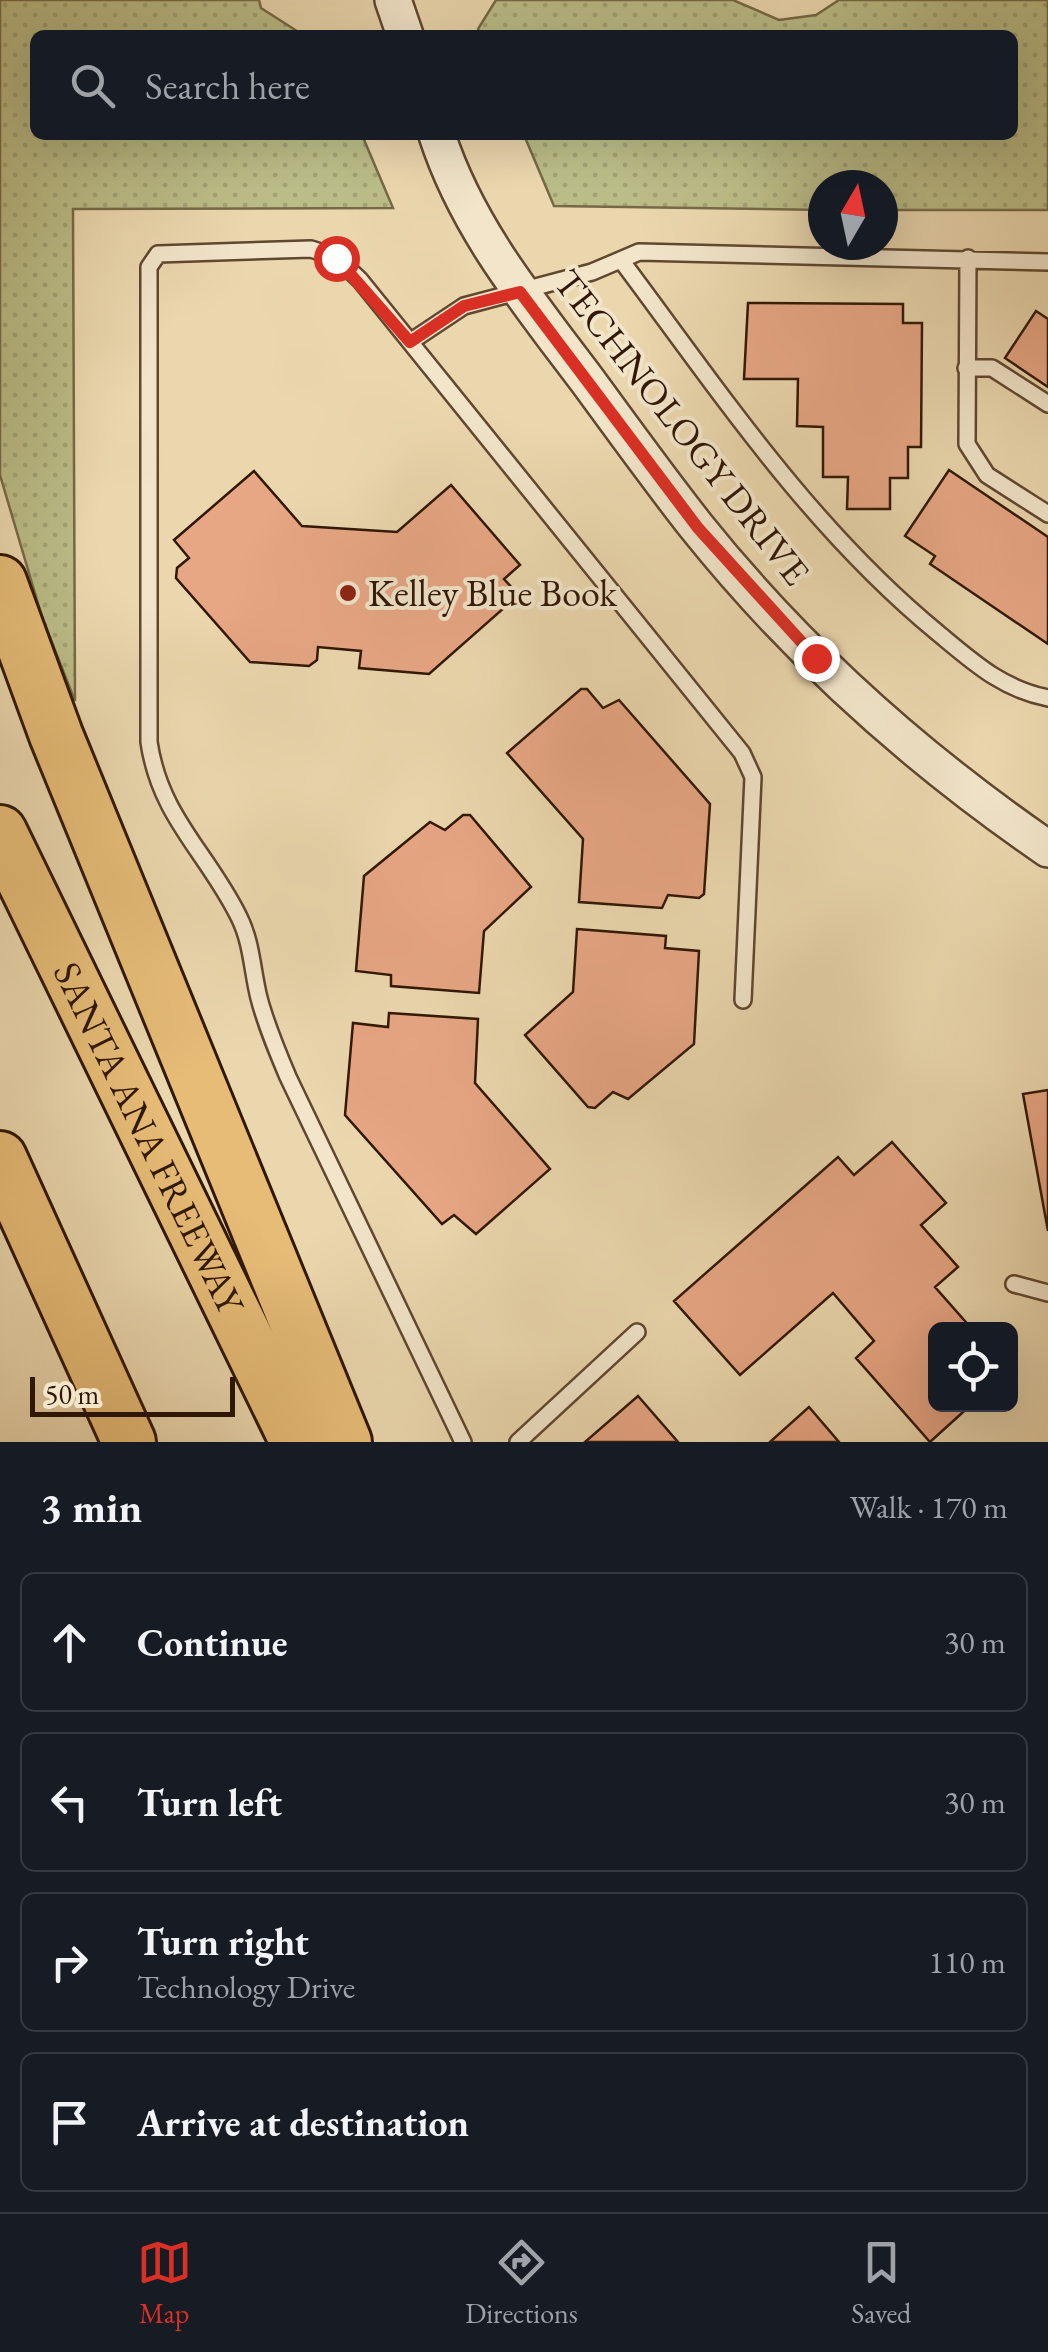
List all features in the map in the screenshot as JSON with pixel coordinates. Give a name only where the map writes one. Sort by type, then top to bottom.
[{"type":"highway","points":[[0,582],[56,735],[345,1442]]},
{"type":"highway","name":"SANTA ANA FREEWAY","points":[[0,832],[297,1442]]},
{"type":"highway","points":[[0,1158],[129,1442]]},
{"type":"street","points":[[393,0],[403,30]]},
{"type":"street","name":"TECHNOLOGY DRIVE","points":[[439,140],[476,226],[520,292],[698,528],[816,658],[949,779],[1048,848]]},
{"type":"lane","points":[[463,1442],[288,1077],[258,994],[250,944],[218,881],[164,801],[149,742],[150,267],[158,254],[311,249],[336,258],[410,342],[742,753],[753,777],[743,1000]]},
{"type":"lane","points":[[410,342],[464,306],[520,292],[639,252],[1048,262]]},
{"type":"lane","points":[[968,258],[967,444],[987,476],[1048,514]]},
{"type":"lane","points":[[622,260],[790,486],[851,554],[991,676],[1022,692],[1048,698]]},
{"type":"lane","points":[[966,368],[992,368],[1048,404]]},
{"type":"lane","points":[[1014,1284],[1048,1294]]},
{"type":"lane","points":[[518,1442],[637,1332]]},
{"type":"green space","points":[[0,0],[259,0],[261,8],[295,30],[30,30],[30,140],[364,140],[393,208],[73,209],[75,701],[42,617],[0,475]]},
{"type":"green space","points":[[496,0],[733,0],[779,20],[816,15],[839,0],[1048,0],[1048,210],[898,210],[898,170],[808,170],[808,210],[554,206],[526,140],[1018,140],[1018,30],[478,30]]},
{"type":"building","points":[[748,303],[903,304],[903,323],[922,323],[921,447],[908,447],[908,478],[890,478],[890,509],[847,509],[848,477],[823,477],[823,427],[797,426],[798,379],[744,379]]},
{"type":"building","points":[[1036,311],[1048,319],[1048,387],[1005,358]]},
{"type":"building","points":[[949,470],[1048,537],[1048,644],[930,564],[935,556],[905,536]]},
{"type":"building","points":[[254,471],[302,526],[397,532],[451,485],[520,565],[504,579],[515,591],[513,600],[429,674],[359,668],[361,651],[318,647],[317,660],[309,666],[250,662],[176,578],[177,568],[189,558],[174,540]]},
{"type":"building","points":[[581,689],[587,689],[603,708],[619,700],[710,804],[704,894],[699,898],[668,895],[662,908],[579,902],[583,839],[507,753]]},
{"type":"building","points":[[463,815],[470,815],[531,887],[484,931],[479,993],[391,986],[391,975],[356,971],[364,876],[430,822],[445,830]]},
{"type":"building","points":[[577,929],[666,936],[665,948],[699,951],[694,1044],[628,1099],[613,1092],[595,1108],[588,1107],[525,1035],[573,992]]},
{"type":"building","points":[[389,1013],[478,1019],[475,1083],[550,1169],[476,1234],[454,1215],[442,1224],[345,1115],[353,1023],[388,1027]]},
{"type":"building","points":[[1048,1090],[1048,1231],[1023,1094]]},
{"type":"building","points":[[892,1142],[946,1203],[921,1225],[958,1267],[935,1287],[966,1322],[928,1322],[928,1412],[963,1412],[930,1442],[856,1358],[874,1341],[833,1293],[740,1375],[674,1301],[838,1157],[854,1175]]},
{"type":"building","points":[[638,1396],[678,1442],[585,1442]]},
{"type":"building","points":[[809,1407],[839,1442],[770,1442]]},
{"type":"place","name":"Kelley Blue Book","points":[[348,593]]},
{"type":"route","points":[[336,258],[360,280],[410,342],[464,306],[520,292],[698,528],[816,658]]}]
